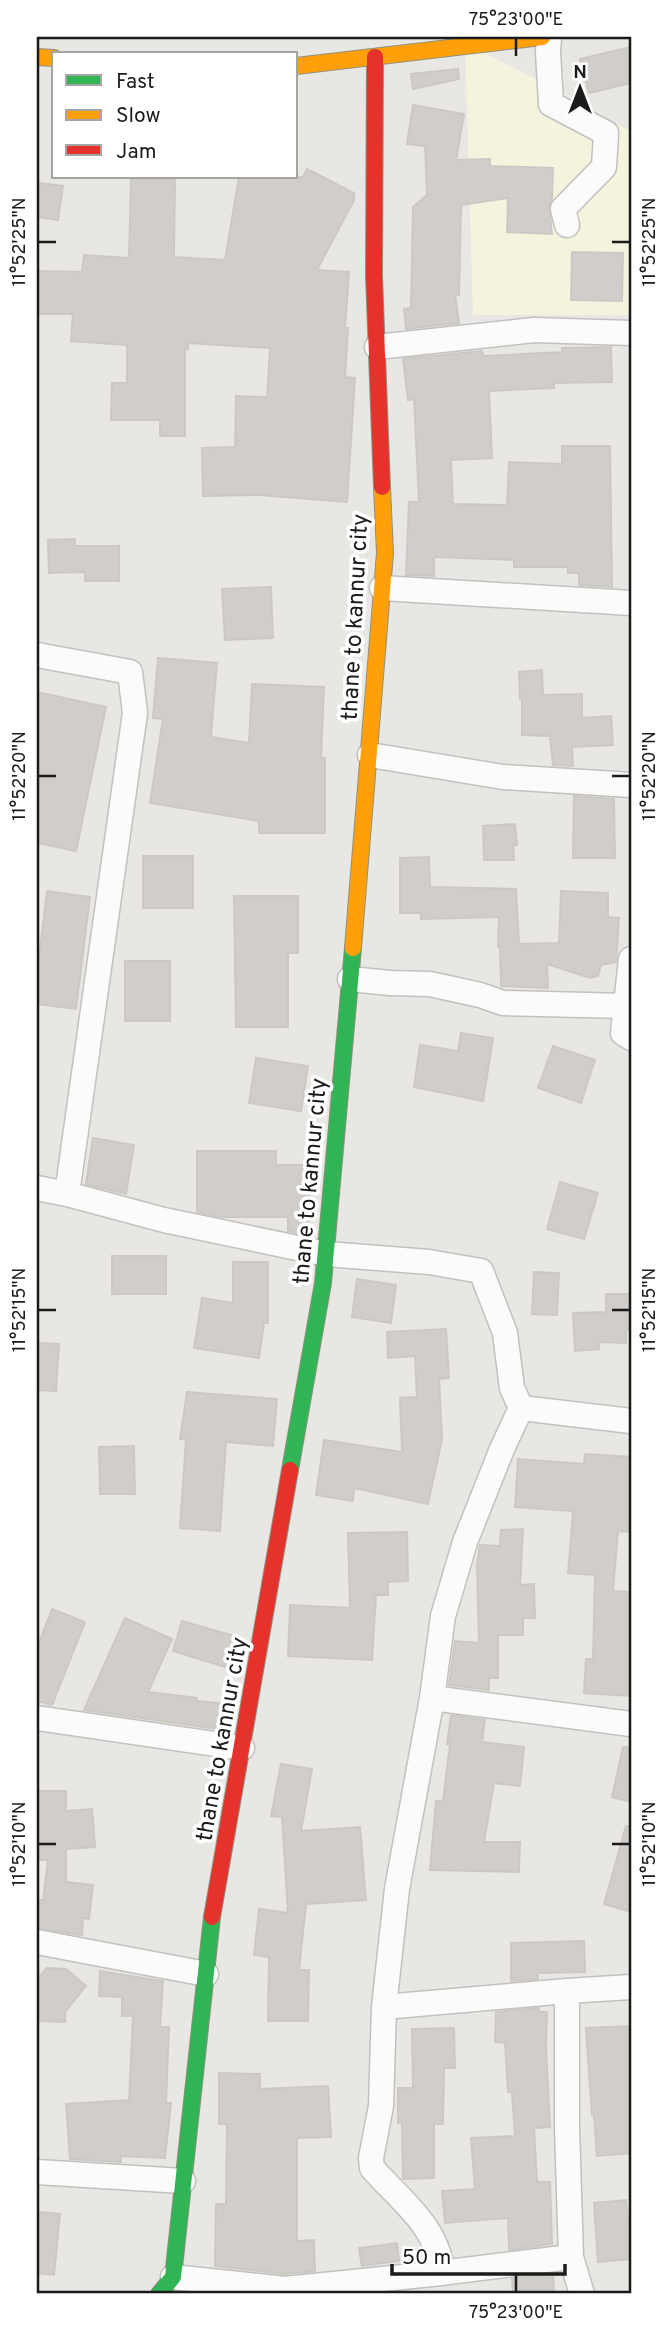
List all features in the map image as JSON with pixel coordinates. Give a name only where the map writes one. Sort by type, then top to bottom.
[{"type":"main road","name":"thane to kannur city","points":[[166,2286],[183,2181],[210,1931],[324,1283],[385,553],[374,276],[374,37]]},
{"type":"main road","points":[[298,66],[542,37]]},
{"type":"street","points":[[549,37],[551,104],[606,133],[604,167],[563,208],[567,225]]},
{"type":"street","points":[[377,347],[534,330],[631,333]]},
{"type":"street","points":[[382,589],[631,603]]},
{"type":"street","points":[[37,655],[130,671],[135,713],[67,1194]]},
{"type":"street","points":[[370,755],[503,777],[631,785]]},
{"type":"street","points":[[631,960],[623,1033],[631,1038]]},
{"type":"street","points":[[350,979],[430,984],[503,1003],[625,1006]]},
{"type":"street","points":[[37,1188],[164,1220],[326,1254],[429,1262],[481,1271],[505,1333],[512,1388],[521,1408],[465,1542],[443,1616],[432,1698],[397,1889],[384,2007],[381,2105],[371,2158],[372,2168],[421,2220],[432,2236],[441,2256],[435,2280]]},
{"type":"street","points":[[521,1408],[631,1421]]},
{"type":"street","points":[[432,1698],[631,1724]]},
{"type":"street","points":[[37,1718],[242,1748]]},
{"type":"street","points":[[37,1942],[206,1974]]},
{"type":"street","points":[[384,2007],[567,1990],[631,1987]]},
{"type":"street","points":[[567,1990],[571,2257],[582,2294]]},
{"type":"street","points":[[37,2172],[183,2181]]},
{"type":"street","points":[[166,2286],[285,2289],[435,2280],[571,2257]]},
{"type":"shaded area","points":[[465,43],[631,132],[631,315],[473,315]]},
{"type":"building","points":[[631,47],[631,83],[589,93],[580,59]]},
{"type":"building","points":[[458,69],[459,79],[413,89],[411,74]]},
{"type":"building","points":[[413,105],[464,114],[456,160],[490,159],[490,166],[553,168],[552,199],[549,206],[552,234],[507,232],[508,198],[461,205],[459,295],[455,295],[459,323],[406,329],[404,309],[411,308],[413,207],[427,195],[425,146],[407,144]]},
{"type":"building","points":[[307,169],[354,193],[354,200],[317,270],[349,272],[345,377],[355,378],[347,502],[259,495],[203,496],[202,448],[235,447],[236,396],[267,397],[270,348],[188,343],[188,349],[185,349],[185,436],[160,436],[160,420],[111,420],[112,383],[127,383],[127,345],[71,341],[73,314],[37,314],[37,271],[82,272],[84,255],[129,258],[131,179],[175,179],[174,257],[225,260],[239,178],[303,177]]},
{"type":"building","points":[[37,183],[63,186],[58,220],[37,217]]},
{"type":"building","points":[[572,252],[623,253],[622,301],[571,300]]},
{"type":"building","points":[[611,347],[612,382],[554,383],[554,388],[489,391],[492,458],[451,460],[453,504],[507,505],[509,462],[562,464],[562,446],[610,446],[612,587],[579,585],[579,573],[568,573],[568,567],[514,567],[514,560],[434,557],[434,576],[406,575],[409,502],[419,502],[414,399],[408,400],[403,359],[482,351],[484,356],[562,352],[562,348]]},
{"type":"building","points":[[75,539],[75,546],[119,546],[119,581],[85,581],[85,572],[49,573],[48,540]]},
{"type":"building","points":[[271,587],[273,638],[225,640],[222,589]]},
{"type":"building","points":[[158,658],[217,663],[211,737],[249,743],[252,684],[324,687],[321,758],[325,758],[325,833],[259,833],[259,821],[150,803],[163,719],[153,718]]},
{"type":"building","points":[[542,670],[543,695],[582,694],[582,718],[611,716],[613,745],[572,747],[573,766],[553,765],[550,736],[522,735],[519,672]]},
{"type":"building","points":[[37,692],[106,707],[76,851],[37,843]]},
{"type":"building","points":[[574,796],[614,799],[615,858],[573,858]]},
{"type":"building","points":[[515,824],[517,845],[513,846],[514,860],[484,860],[483,826]]},
{"type":"building","points":[[143,856],[193,856],[193,908],[143,908]]},
{"type":"building","points":[[429,857],[430,887],[516,889],[519,944],[559,943],[561,891],[608,893],[608,917],[619,918],[616,962],[601,965],[598,976],[590,978],[547,964],[548,988],[501,986],[499,917],[421,919],[421,913],[400,913],[400,858]]},
{"type":"building","points":[[47,891],[90,897],[76,1009],[37,1004],[37,958]]},
{"type":"building","points":[[234,896],[298,896],[298,953],[288,953],[288,1027],[236,1027]]},
{"type":"building","points":[[125,961],[170,961],[170,1021],[125,1021]]},
{"type":"building","points":[[461,1033],[493,1038],[483,1101],[414,1087],[420,1045],[458,1051]]},
{"type":"building","points":[[553,1046],[595,1060],[581,1103],[538,1088]]},
{"type":"building","points":[[256,1058],[308,1066],[301,1111],[249,1103]]},
{"type":"building","points":[[93,1138],[134,1145],[126,1194],[86,1184]]},
{"type":"building","points":[[197,1151],[276,1151],[276,1165],[312,1165],[307,1235],[288,1231],[288,1217],[221,1217],[197,1212]]},
{"type":"building","points":[[560,1182],[598,1193],[584,1239],[547,1229]]},
{"type":"building","points":[[112,1256],[166,1256],[166,1294],[112,1294]]},
{"type":"building","points":[[233,1262],[268,1262],[268,1323],[264,1323],[259,1358],[194,1348],[202,1298],[233,1303]]},
{"type":"building","points":[[534,1272],[559,1273],[557,1315],[532,1314]]},
{"type":"building","points":[[357,1279],[396,1285],[391,1323],[352,1317]]},
{"type":"building","points":[[606,1294],[631,1294],[631,1330],[626,1330],[626,1343],[599,1342],[599,1349],[575,1351],[573,1313],[606,1312]]},
{"type":"building","points":[[446,1329],[449,1378],[439,1379],[442,1439],[428,1504],[354,1488],[353,1501],[316,1495],[324,1440],[402,1452],[400,1398],[417,1397],[415,1356],[388,1358],[387,1332]]},
{"type":"building","points":[[37,1343],[59,1344],[56,1391],[37,1390]]},
{"type":"building","points":[[187,1392],[277,1399],[273,1446],[226,1442],[220,1531],[180,1528],[186,1439],[180,1439]]},
{"type":"building","points":[[134,1446],[135,1494],[100,1494],[99,1447]]},
{"type":"building","points":[[585,1454],[631,1457],[628,1532],[618,1531],[613,1591],[631,1592],[631,1696],[584,1693],[586,1659],[593,1659],[595,1575],[568,1573],[573,1511],[515,1507],[518,1459],[584,1464]]},
{"type":"building","points":[[523,1529],[520,1585],[534,1584],[535,1618],[523,1618],[523,1635],[498,1635],[498,1678],[489,1678],[489,1690],[449,1685],[455,1641],[479,1643],[477,1565],[480,1545],[500,1546],[501,1530]]},
{"type":"building","points":[[407,1532],[408,1581],[388,1582],[388,1595],[376,1595],[372,1660],[288,1656],[290,1605],[350,1608],[348,1533]]},
{"type":"building","points":[[52,1609],[85,1622],[52,1705],[37,1701],[37,1648]]},
{"type":"building","points":[[125,1618],[172,1639],[148,1692],[229,1704],[225,1730],[84,1710]]},
{"type":"building","points":[[182,1621],[241,1638],[235,1670],[173,1651]]},
{"type":"building","points":[[451,1715],[485,1720],[482,1742],[524,1747],[520,1786],[494,1783],[484,1842],[520,1842],[519,1872],[430,1870],[436,1801],[443,1801]]},
{"type":"building","points":[[623,1747],[631,1748],[631,1802],[612,1797]]},
{"type":"building","points":[[281,1764],[312,1769],[301,1831],[360,1827],[366,1900],[306,1904],[299,1970],[309,1970],[308,2021],[268,2021],[269,1957],[254,1955],[259,1909],[288,1913],[282,1817],[271,1816]]},
{"type":"building","points":[[37,1791],[66,1791],[66,1811],[92,1809],[95,1847],[66,1849],[66,1882],[93,1885],[89,1919],[83,1918],[82,1935],[37,1928],[37,1900],[43,1900],[48,1860],[37,1860]]},
{"type":"building","points":[[626,1826],[631,1827],[631,1912],[604,1904]]},
{"type":"building","points":[[584,1941],[585,1972],[538,1973],[538,1979],[511,1981],[511,1943]]},
{"type":"building","points":[[47,1968],[66,1969],[86,1986],[65,2012],[65,2022],[37,2021],[37,1979]]},
{"type":"building","points":[[100,1971],[163,1981],[160,2027],[169,2027],[166,2103],[171,2103],[165,2158],[121,2156],[121,2162],[70,2159],[66,2104],[129,2100],[133,2016],[122,2016],[122,1997],[99,1996]]},
{"type":"building","points":[[539,2008],[539,2012],[547,2012],[550,2127],[534,2128],[537,2182],[550,2182],[552,2244],[509,2250],[508,2218],[445,2223],[442,2191],[475,2189],[471,2138],[515,2136],[512,2092],[508,2092],[505,2043],[495,2042],[496,2012]]},
{"type":"building","points":[[631,2026],[631,2153],[597,2156],[586,2028]]},
{"type":"building","points":[[454,2028],[455,2068],[444,2068],[443,2124],[434,2124],[434,2178],[403,2179],[398,2088],[413,2088],[412,2029]]},
{"type":"building","points":[[219,2073],[260,2074],[260,2089],[328,2086],[331,2137],[297,2138],[297,2241],[314,2240],[315,2271],[285,2274],[215,2266],[216,2204],[226,2204],[227,2124],[219,2124]]},
{"type":"building","points":[[626,2200],[628,2222],[631,2222],[631,2259],[598,2262],[594,2203]]},
{"type":"building","points":[[37,2212],[60,2214],[54,2275],[37,2273]]},
{"type":"building","points":[[397,2243],[399,2261],[362,2266],[359,2248]]},
{"type":"building","points":[[553,2274],[554,2294],[513,2294],[512,2279]]},
{"type":"traffic: fast","points":[[290,1470],[323,1283],[353,948]]},
{"type":"traffic: fast","points":[[159,2294],[173,2277],[212,1917]]},
{"type":"traffic: slow","points":[[298,66],[542,37]]},
{"type":"traffic: slow","points":[[37,57],[52,58]]},
{"type":"traffic: slow","points":[[353,948],[385,553],[382,487]]},
{"type":"traffic: jam","points":[[375,57],[374,276],[382,487]]},
{"type":"traffic: jam","points":[[212,1917],[290,1470]]}]
